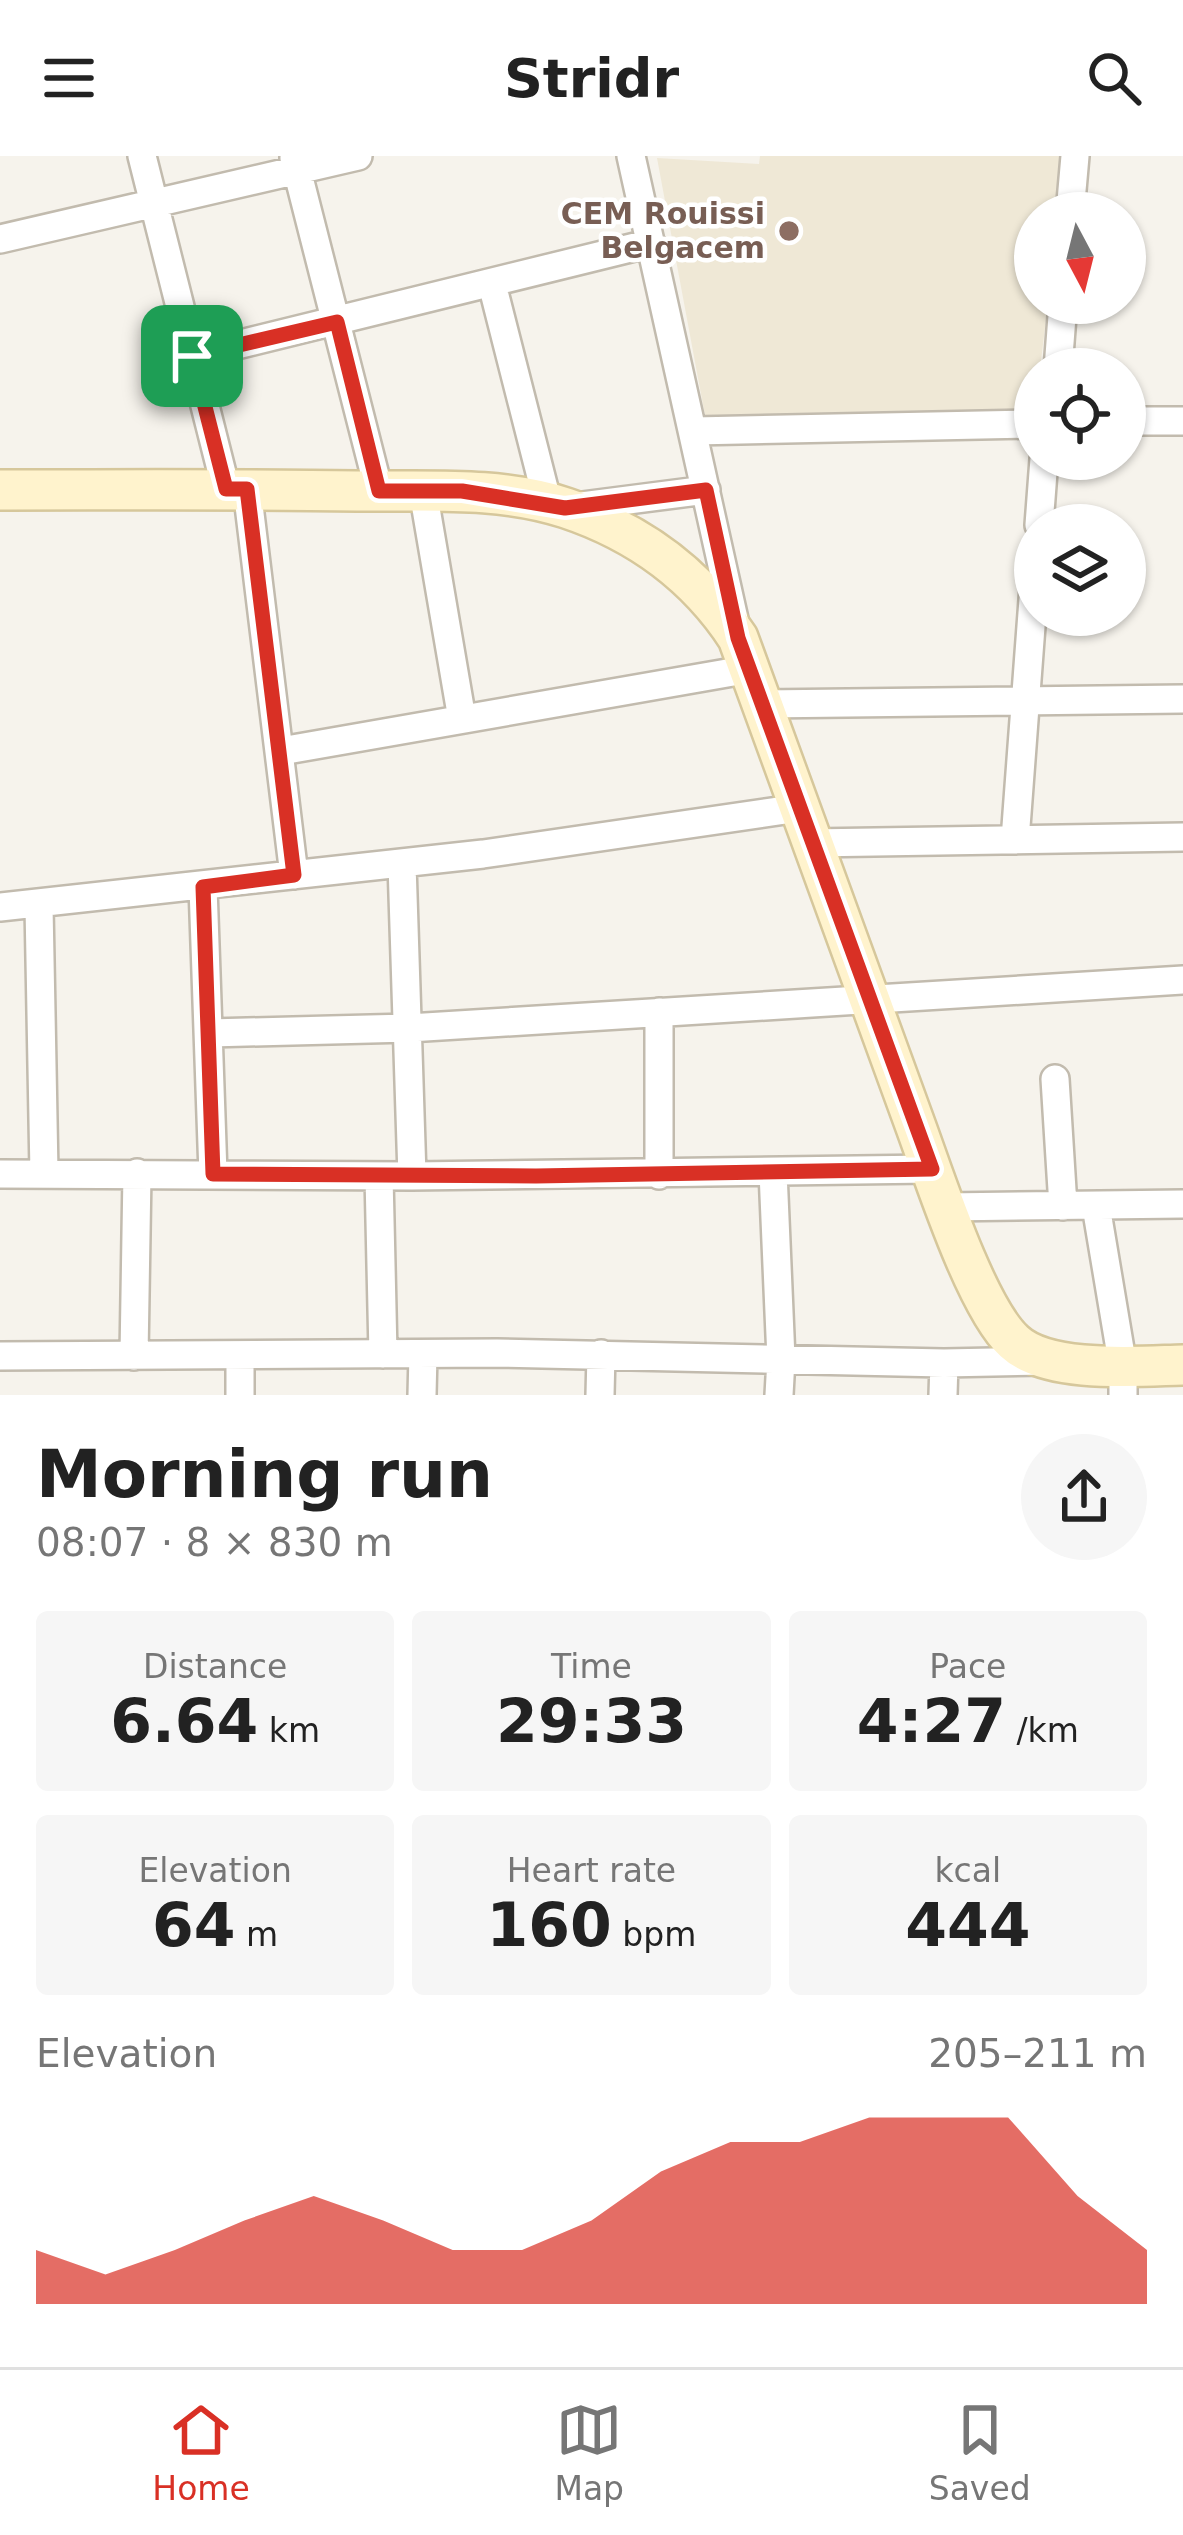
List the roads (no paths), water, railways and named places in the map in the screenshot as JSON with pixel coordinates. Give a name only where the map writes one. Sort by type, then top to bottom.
[{"type":"main road","points":[[0,490],[462,491],[557,506],[631,536],[670,561],[718,607],[750,670],[946,1207],[1004,1330],[1026,1351],[1123,1381],[1183,1365]]},
{"type":"street","points":[[142,156],[192,356],[236,489],[281,751],[294,875]]},
{"type":"street","points":[[0,239],[154,204],[296,164],[358,156]]},
{"type":"street","points":[[631,156],[750,670]]},
{"type":"street","points":[[1072,192],[1075,156]]},
{"type":"street","points":[[296,164],[379,491]]},
{"type":"street","points":[[192,356],[651,243]]},
{"type":"street","points":[[492,284],[557,506],[706,490]]},
{"type":"street","points":[[1146,421],[1183,421]]},
{"type":"street","points":[[694,431],[1014,424]]},
{"type":"street","points":[[423,491],[462,719]]},
{"type":"street","points":[[1016,839],[1030,636]]},
{"type":"street","points":[[281,751],[750,670],[1025,701],[1183,699]]},
{"type":"street","points":[[0,908],[805,825],[1016,839],[1183,837]]},
{"type":"street","points":[[402,864],[412,1176]]},
{"type":"street","points":[[203,887],[213,1174]]},
{"type":"street","points":[[39,906],[44,1173]]},
{"type":"street","points":[[210,1033],[409,1028],[1183,980]]},
{"type":"street","points":[[659,1012],[659,1175]]},
{"type":"street","points":[[1055,1079],[1063,1206]]},
{"type":"street","points":[[0,1174],[659,1175],[932,1169]]},
{"type":"street","points":[[773,1172],[781,1359],[778,1395]]},
{"type":"street","points":[[134,1356],[137,1173]]},
{"type":"street","points":[[379,1176],[383,1354]]},
{"type":"street","points":[[946,1207],[1183,1204]]},
{"type":"street","points":[[1096,1206],[1123,1381]]},
{"type":"street","points":[[422,1395],[424,1354]]},
{"type":"street","points":[[600,1395],[601,1354]]},
{"type":"street","points":[[0,1356],[601,1354],[944,1364],[1053,1360]]},
{"type":"street","points":[[240,1356],[240,1395]]},
{"type":"street","points":[[944,1364],[944,1395]]},
{"type":"place","name":"CEM Rouissi Belgacem","points":[[789,231]]}]
